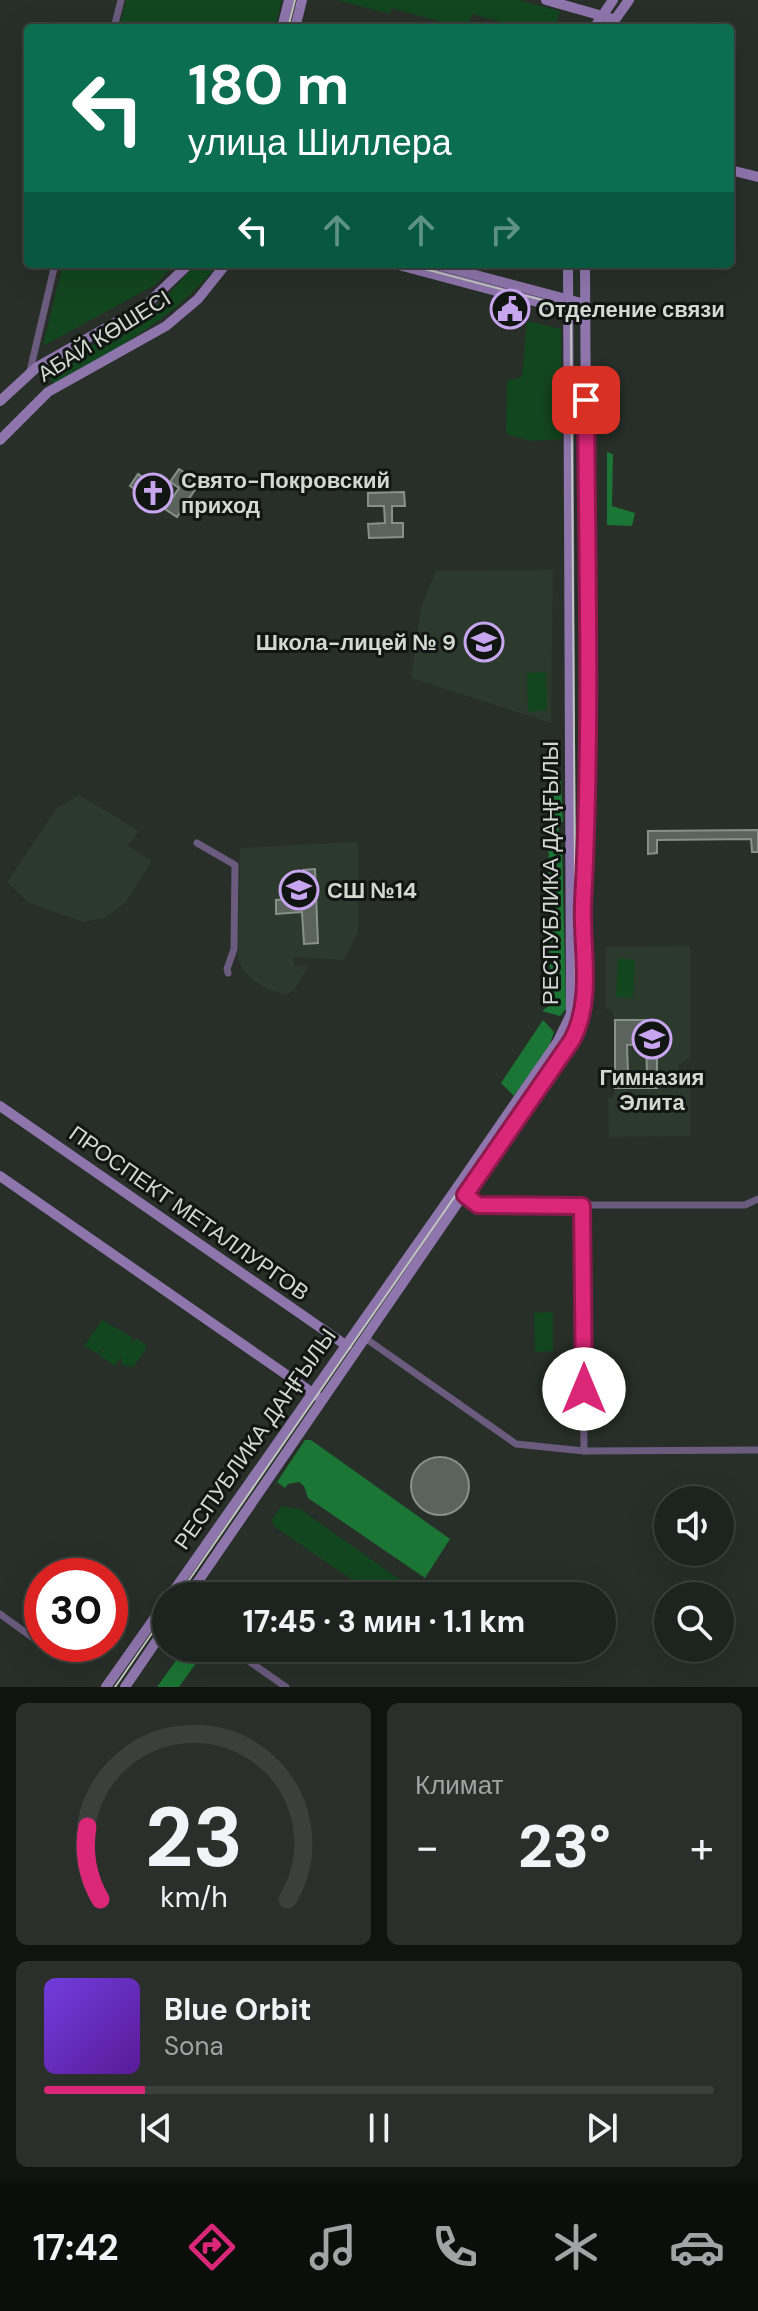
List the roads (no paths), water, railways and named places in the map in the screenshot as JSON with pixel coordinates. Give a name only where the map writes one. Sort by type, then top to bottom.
[{"type":"main road","points":[[283,24],[289,0]]},
{"type":"main road","points":[[296,24],[302,0]]},
{"type":"main road","points":[[546,0],[601,15],[611,24],[629,0]]},
{"type":"main road","points":[[596,24],[613,0]]},
{"type":"main road","points":[[734,171],[758,177]]},
{"type":"main road","name":"АБАЙ КӨШЕСІ","points":[[0,401],[30,373],[146,305],[185,268]]},
{"type":"main road","name":"АБАЙ КӨШЕСІ","points":[[0,440],[48,392],[166,326],[198,299],[223,268]]},
{"type":"main road","points":[[410,268],[549,305],[561,312],[568,323]]},
{"type":"main road","points":[[451,268],[554,293],[568,301],[585,304]]},
{"type":"main road","name":"РЕСПУБЛИКА ДАҢҒЫЛЫ","points":[[180,1582],[558,1041],[571,1014],[568,268]]},
{"type":"main road","name":"РЕСПУБЛИКА ДАҢҒЫЛЫ","points":[[198,1582],[572,1040],[584,1011],[583,907],[588,819],[585,268]]},
{"type":"main road","points":[[554,293],[568,285]]},
{"type":"main road","points":[[549,305],[568,301]]},
{"type":"main road","name":"ПРОСПЕКТ МЕТАЛЛУРГОВ","points":[[0,1106],[356,1352]]},
{"type":"main road","points":[[0,1176],[323,1400]]},
{"type":"main road","points":[[106,1687],[152,1623]]},
{"type":"main road","points":[[125,1687],[152,1647]]},
{"type":"street","points":[[115,24],[121,0]]},
{"type":"street","points":[[30,373],[54,268]]},
{"type":"street","points":[[197,843],[235,865],[234,949],[228,973]]},
{"type":"street","points":[[465,1195],[478,1205],[745,1205],[758,1199]]},
{"type":"street","points":[[582,1206],[584,1451]]},
{"type":"street","points":[[365,1338],[516,1444],[584,1451],[758,1450]]},
{"type":"street","points":[[0,1614],[24,1631]]},
{"type":"street","points":[[250,1662],[286,1687]]},
{"type":"tram line","points":[[289,24],[295,0]]},
{"type":"tram line","points":[[188,1582],[561,1043],[576,1009],[571,324],[568,314],[550,302],[421,268]]},
{"type":"tram line","points":[[115,1687],[152,1633]]},
{"type":"place","name":"Отделение связи","points":[[510,309]]},
{"type":"place","name":"Свято-Покровский приход","points":[[153,493]]},
{"type":"place","name":"Школа-лицей № 9","points":[[484,642]]},
{"type":"place","name":"СШ №14","points":[[299,890]]},
{"type":"place","name":"Гимназия Элита","points":[[652,1039]]}]
